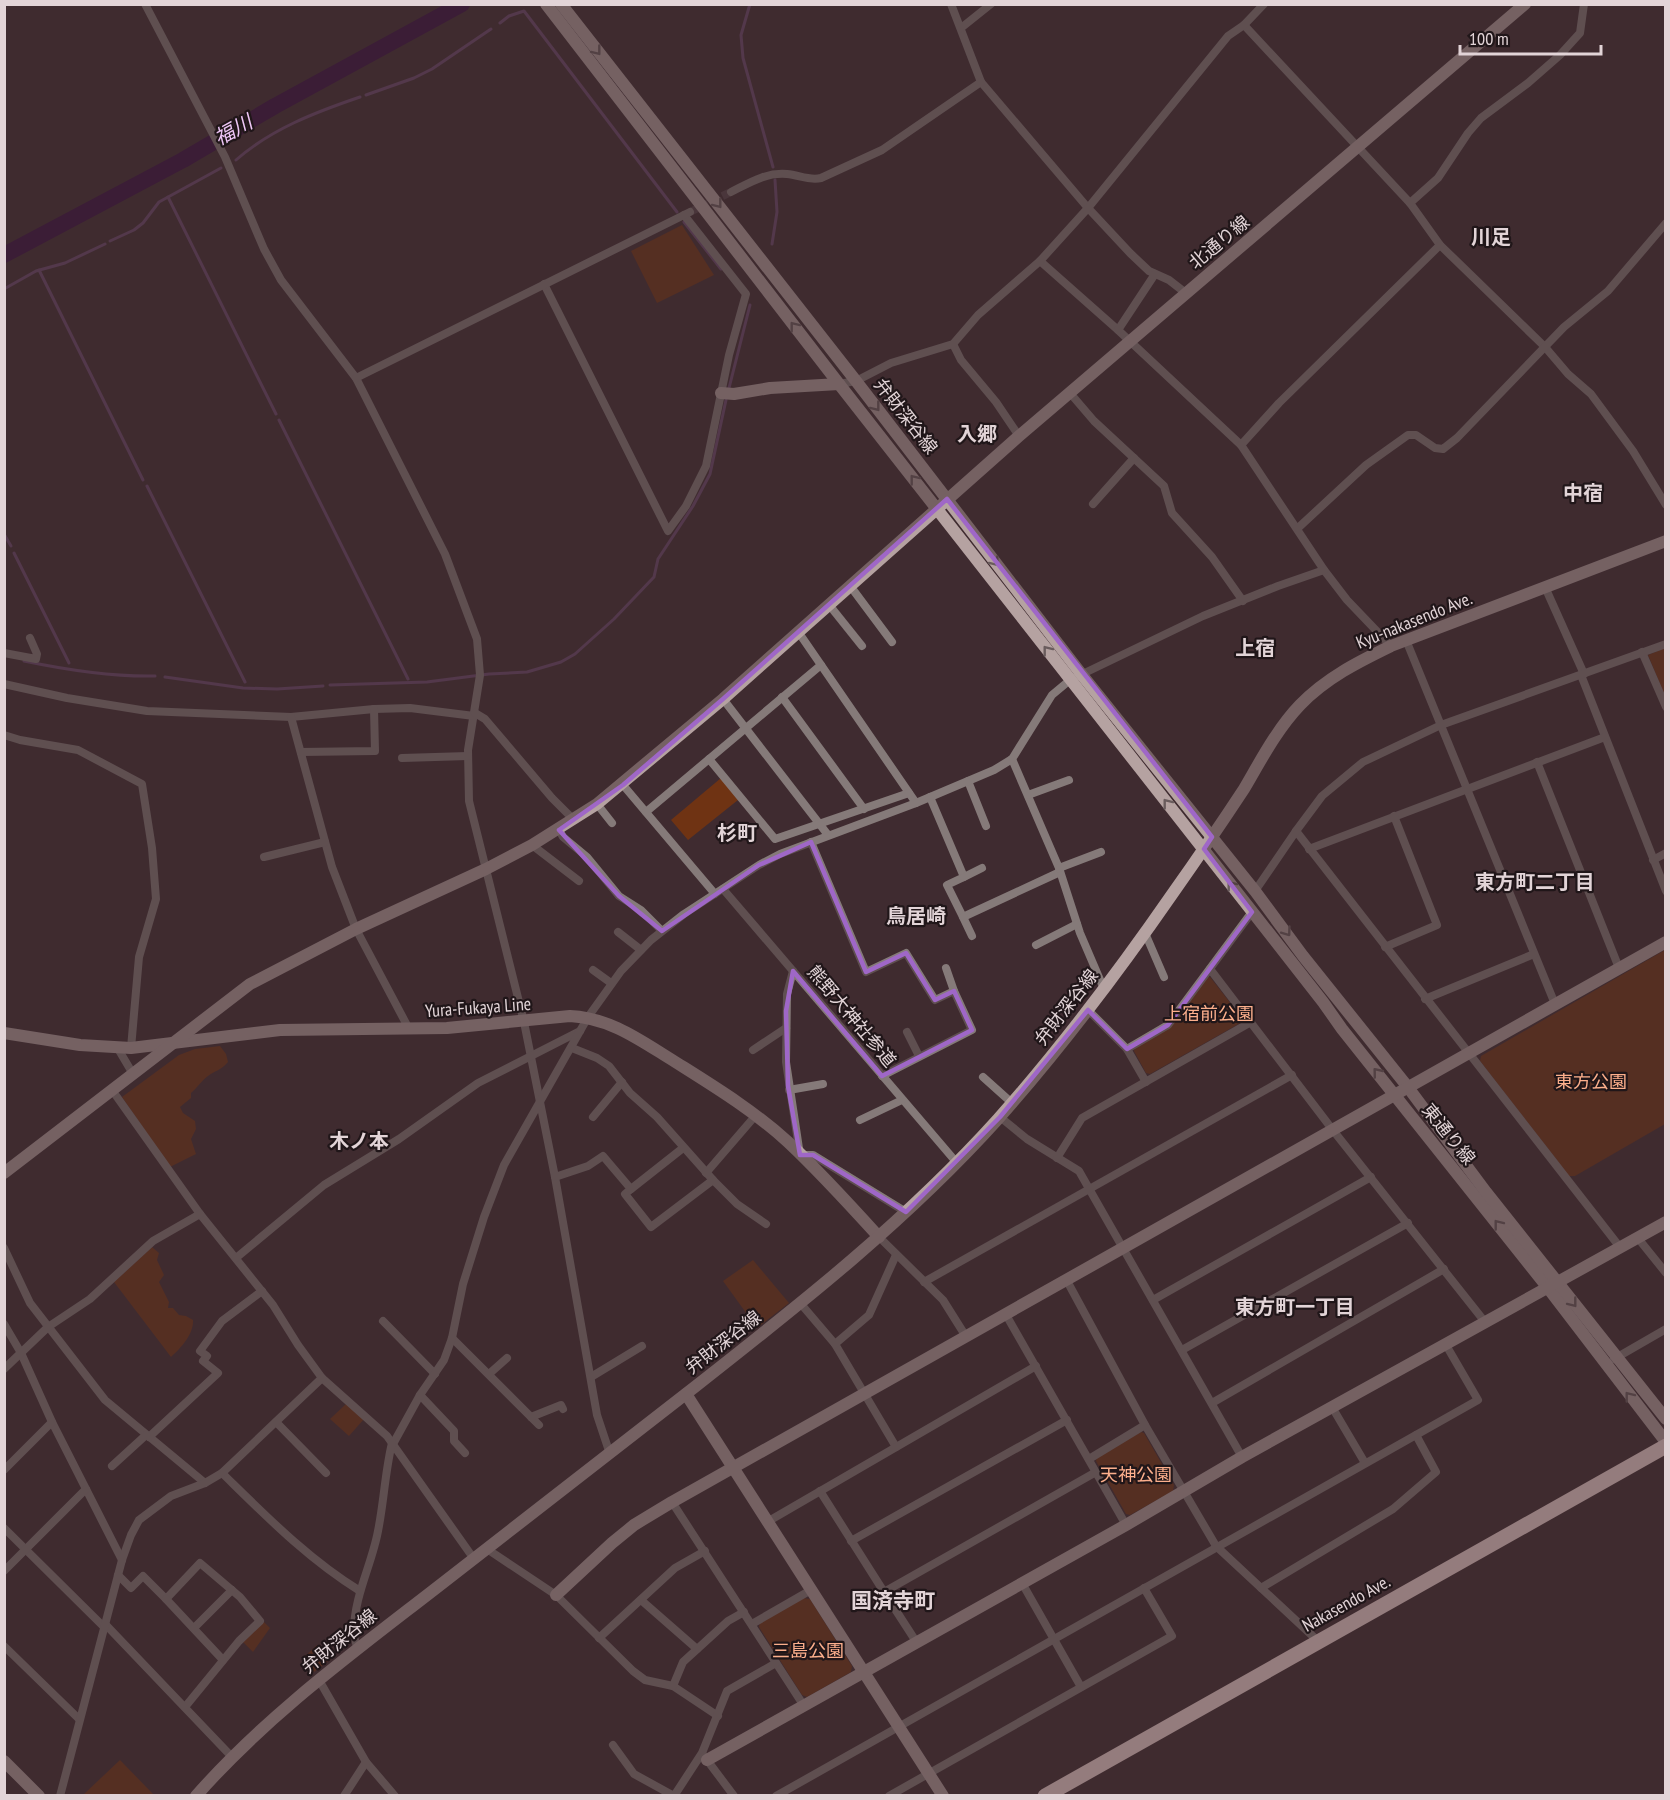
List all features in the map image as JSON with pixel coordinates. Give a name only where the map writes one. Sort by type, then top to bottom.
[{"type":"highway","name":"Nakasendo Ave.","points":[[1046,1796],[1665,1444]]},
{"type":"street","points":[[145,4],[225,157],[264,249],[281,280],[356,378],[458,584],[479,651],[480,675],[468,756],[469,801],[524,1022],[555,1177],[597,1415],[610,1454]]},
{"type":"street","name":"弁財深谷線","points":[[196,1796],[232,1757],[319,1680],[801,1304],[906,1212],[1000,1117],[1088,1010],[1212,837],[937,508],[546,4]]},
{"type":"street","name":"弁財深谷線","points":[[561,4],[947,499],[1204,849]]},
{"type":"street","points":[[951,4],[981,82],[1088,208],[1130,253],[1155,274],[1169,280],[1187,294]]},
{"type":"street","points":[[961,28],[991,4]]},
{"type":"street","points":[[721,393],[734,394],[770,388],[856,381],[891,363],[953,344],[984,309],[1040,261],[1088,208],[1228,36],[1244,25],[1264,4]]},
{"type":"street","name":"北通り線","points":[[4,1173],[250,984],[356,929],[486,869],[559,830],[597,804],[830,606],[1019,436],[1525,4]]},
{"type":"street","points":[[1410,203],[1438,178],[1468,133],[1481,118],[1528,83],[1560,55],[1580,33],[1584,4]]},
{"type":"street","points":[[1244,25],[1410,203],[1440,245],[1597,401],[1633,451],[1665,505]]},
{"type":"street","points":[[731,192],[764,176],[784,174],[814,180],[821,178],[882,150],[981,82]]},
{"type":"street","points":[[356,378],[544,284],[687,214],[746,294],[729,355],[706,466],[686,506],[668,531],[544,284]]},
{"type":"street","points":[[1298,528],[1366,465],[1408,435],[1416,435],[1435,448],[1443,449],[1457,438],[1563,327],[1608,291],[1665,223]]},
{"type":"street","points":[[1241,445],[1279,403],[1440,245]]},
{"type":"street","points":[[1040,261],[1241,445],[1324,570],[1347,600],[1391,646]]},
{"type":"street","points":[[1118,330],[1155,274]]},
{"type":"street","points":[[953,344],[961,360],[996,402],[1019,436]]},
{"type":"street","points":[[1070,393],[1094,421],[1164,486],[1172,513],[1212,557],[1243,602]]},
{"type":"street","points":[[1093,504],[1134,458]]},
{"type":"street","name":"Kyu-nakasendo Ave.","points":[[1212,837],[1279,732],[1298,707],[1332,678],[1353,664],[1406,640],[1665,541]]},
{"type":"street","points":[[358,1649],[353,1632],[360,1591],[378,1533],[383,1486],[393,1443],[420,1395],[444,1360],[453,1338],[461,1289],[493,1191],[519,1138],[588,1017],[612,983],[641,950],[662,931],[780,854],[916,803],[994,770],[1012,759],[1052,694],[1076,677],[1203,616],[1324,570]]},
{"type":"street","points":[[851,587],[892,642]]},
{"type":"street","points":[[1545,587],[1583,674],[1665,891]]},
{"type":"street","points":[[830,606],[862,646]]},
{"type":"street","points":[[799,633],[916,803]]},
{"type":"street","points":[[4,653],[36,659],[37,654],[30,638]]},
{"type":"street","points":[[1406,640],[1555,1004]]},
{"type":"street","points":[[1255,891],[1322,796],[1363,762],[1440,725],[1665,644]]},
{"type":"street","points":[[1642,652],[1665,707]]},
{"type":"street","points":[[646,812],[821,665]]},
{"type":"street","points":[[4,684],[67,698],[147,711],[291,717],[410,708],[475,715],[485,719],[552,798],[574,820]]},
{"type":"street","points":[[782,697],[864,809]]},
{"type":"street","points":[[723,699],[828,835]]},
{"type":"street","points":[[301,752],[375,751],[374,709]]},
{"type":"street","points":[[291,717],[332,867],[356,929],[409,1029]]},
{"type":"street","points":[[4,735],[78,750],[142,784],[152,848],[156,899],[139,957],[131,1048]]},
{"type":"street","points":[[1309,849],[1605,737]]},
{"type":"street","points":[[402,758],[468,756]]},
{"type":"street","points":[[708,759],[775,839],[909,793]]},
{"type":"street","points":[[1012,759],[1060,870],[1077,924],[1104,989]]},
{"type":"street","points":[[1537,762],[1619,968]]},
{"type":"street","points":[[1028,795],[1069,780]]},
{"type":"street","points":[[968,781],[986,826]]},
{"type":"street","name":"熊野大神社参道","points":[[623,784],[646,812],[793,971],[957,1163]]},
{"type":"street","points":[[930,797],[964,877]]},
{"type":"street","points":[[597,804],[612,823]]},
{"type":"street","points":[[1384,946],[1437,925],[1394,816]]},
{"type":"street","points":[[559,830],[563,837],[587,857],[617,899],[641,910],[662,931]]},
{"type":"street","points":[[1296,831],[1619,1246]]},
{"type":"street","name":"東通り線","points":[[1212,837],[1407,1086],[1552,1285],[1605,1365],[1665,1444]]},
{"type":"street","points":[[264,857],[325,842]]},
{"type":"street","points":[[811,842],[866,972],[906,953],[935,1000],[954,991]]},
{"type":"street","points":[[532,845],[579,881]]},
{"type":"street","name":"東通り線","points":[[1204,849],[1394,1094],[1552,1285],[1617,1358],[1665,1419]]},
{"type":"street","points":[[963,917],[1101,852]]},
{"type":"street","points":[[1653,860],[1665,853]]},
{"type":"street","points":[[972,936],[947,885],[982,868]]},
{"type":"street","points":[[1127,1049],[1168,1025],[1252,912]]},
{"type":"street","points":[[1036,945],[1077,924]]},
{"type":"street","points":[[618,932],[641,950]]},
{"type":"street","points":[[1145,933],[1164,977]]},
{"type":"street","points":[[556,1595],[634,1525],[672,1502],[1665,942]]},
{"type":"street","points":[[1425,999],[1534,954]]},
{"type":"street","points":[[882,1077],[972,1030],[946,968]]},
{"type":"street","points":[[1210,969],[1332,1129],[1485,1322]]},
{"type":"street","points":[[593,970],[612,983]]},
{"type":"street","points":[[793,971],[787,994],[786,1062],[800,1155],[813,1155],[906,1212]]},
{"type":"street","points":[[1088,1010],[1127,1049],[1146,1082]]},
{"type":"street","name":"Yura-Fukaya Line","points":[[4,1033],[80,1045],[131,1048],[280,1030],[474,1027],[570,1016],[588,1017],[630,1034],[756,1115],[800,1155],[879,1237]]},
{"type":"street","points":[[1057,1158],[1082,1118],[1251,1022]]},
{"type":"street","points":[[753,1050],[786,1028]]},
{"type":"street","points":[[236,1258],[324,1185],[399,1139],[478,1083],[581,1031]]},
{"type":"street","points":[[907,1032],[919,1056]]},
{"type":"street","points":[[117,1047],[133,1074]]},
{"type":"street","points":[[572,1048],[597,1058],[609,1066],[638,1101],[657,1117],[710,1177],[737,1204],[766,1224]]},
{"type":"street","points":[[924,1282],[1292,1076]]},
{"type":"street","points":[[983,1077],[1012,1103]]},
{"type":"street","points":[[593,1117],[622,1082]]},
{"type":"street","points":[[789,1090],[823,1084]]},
{"type":"street","points":[[112,1090],[200,1214],[262,1291],[322,1378],[393,1443],[474,1559]]},
{"type":"street","points":[[860,1120],[902,1100]]},
{"type":"street","points":[[683,1148],[625,1194],[651,1227],[710,1177],[756,1115]]},
{"type":"street","points":[[1000,1117],[1027,1139],[1079,1171],[1242,1457]]},
{"type":"street","points":[[555,1177],[588,1166],[603,1156],[631,1189]]},
{"type":"street","points":[[1153,1300],[1371,1177]]},
{"type":"street","points":[[4,1369],[48,1327],[90,1299],[153,1242],[200,1214]]},
{"type":"street","points":[[705,1757],[866,1672],[1242,1457],[1665,1222]]},
{"type":"street","points":[[1182,1350],[1408,1223]]},
{"type":"street","points":[[879,1237],[944,1300],[965,1335]]},
{"type":"street","points":[[1637,1237],[1665,1273]]},
{"type":"street","points":[[4,1248],[30,1303],[105,1400],[205,1483]]},
{"type":"street","points":[[835,1344],[869,1315],[896,1255]]},
{"type":"street","points":[[1212,1403],[1444,1269]]},
{"type":"street","points":[[1066,1279],[1145,1425],[1216,1546],[1318,1641]]},
{"type":"street","points":[[112,1466],[218,1373],[203,1361],[207,1356],[201,1352],[222,1321],[262,1291]]},
{"type":"street","points":[[801,1304],[835,1344],[896,1448]]},
{"type":"street","points":[[1005,1313],[1126,1525]]},
{"type":"street","points":[[383,1321],[435,1374]]},
{"type":"street","points":[[4,1324],[21,1353],[52,1422],[122,1560]]},
{"type":"street","points":[[1605,1365],[1665,1329]]},
{"type":"street","points":[[453,1338],[539,1425]]},
{"type":"street","points":[[776,1796],[1478,1400],[1446,1344]]},
{"type":"street","points":[[591,1377],[642,1346]]},
{"type":"street","points":[[489,1374],[507,1358]]},
{"type":"street","points":[[767,1522],[1036,1366]]},
{"type":"street","points":[[60,1796],[122,1560],[139,1520],[171,1496],[205,1483],[222,1473],[322,1378]]},
{"type":"street","points":[[686,1394],[866,1672],[943,1796]]},
{"type":"street","points":[[420,1395],[454,1431],[454,1441],[465,1453]]},
{"type":"street","points":[[531,1417],[561,1405],[563,1409]]},
{"type":"street","points":[[1332,1407],[1365,1463]]},
{"type":"street","points":[[851,1541],[1067,1420]]},
{"type":"street","points":[[4,1470],[52,1422]]},
{"type":"street","points":[[276,1422],[326,1473]]},
{"type":"street","points":[[1089,1459],[1145,1425]]},
{"type":"street","points":[[1261,1588],[1394,1509],[1436,1472],[1416,1435]]},
{"type":"street","points":[[884,1592],[1096,1472]]},
{"type":"street","points":[[222,1473],[322,1566],[360,1591]]},
{"type":"street","points":[[4,1571],[86,1489]]},
{"type":"street","points":[[820,1491],[917,1643]]},
{"type":"street","points":[[672,1502],[804,1706]]},
{"type":"street","points":[[4,1528],[232,1757]]},
{"type":"street","points":[[488,1549],[556,1595],[645,1680],[673,1686],[718,1716]]},
{"type":"street","points":[[599,1638],[675,1568],[705,1551]]},
{"type":"street","points":[[166,1599],[200,1563],[232,1590],[260,1621],[223,1660],[184,1707]]},
{"type":"street","points":[[118,1575],[131,1588],[143,1576],[223,1660]]},
{"type":"street","points":[[1022,1583],[1081,1687]]},
{"type":"street","points":[[889,1796],[1172,1636],[1144,1588]]},
{"type":"street","points":[[194,1628],[232,1590]]},
{"type":"street","points":[[752,1624],[811,1590]]},
{"type":"street","points":[[641,1600],[697,1649]]},
{"type":"street","points":[[673,1686],[683,1662],[728,1621],[744,1612]]},
{"type":"street","points":[[4,1646],[79,1719]]},
{"type":"street","points":[[613,1745],[634,1774],[674,1796],[705,1757],[726,1691],[776,1663]]},
{"type":"street","points":[[319,1680],[366,1762],[395,1796]]},
{"type":"street","points":[[705,1757],[734,1796]]},
{"type":"street","points":[[4,1761],[39,1796]]},
{"type":"street","points":[[344,1796],[366,1762]]},
{"type":"highlighted area","points":[[947,499],[1212,837],[1204,849],[1252,912],[1168,1025],[1127,1049],[1088,1010],[1000,1117],[906,1212],[813,1155],[800,1155],[788,1086],[786,1011],[793,971],[882,1076],[972,1030],[954,991],[935,1000],[906,953],[866,972],[811,842],[759,865],[662,931],[619,896],[559,830],[623,785]]},
{"type":"green space","points":[[682,225],[714,275],[657,303],[631,251]]},
{"type":"green space","points":[[1665,648],[1665,696],[1648,655]]},
{"type":"green space","points":[[721,778],[738,800],[688,840],[671,820]]},
{"type":"green space","name":"東方公園","points":[[1665,950],[1665,1124],[1575,1176],[1569,1176],[1480,1061],[1481,1056]]},
{"type":"green space","name":"上宿前公園","points":[[1210,977],[1242,1018],[1242,1022],[1150,1074],[1146,1073],[1134,1051],[1135,1047],[1170,1027],[1206,978]]},
{"type":"green space","points":[[220,1046],[228,1062],[204,1079],[191,1093],[191,1098],[180,1107],[183,1113],[195,1121],[196,1129],[191,1139],[196,1154],[170,1167],[122,1097],[179,1055],[195,1049]]},
{"type":"green space","points":[[152,1247],[159,1253],[157,1260],[164,1275],[159,1282],[169,1302],[168,1308],[173,1308],[179,1315],[193,1320],[189,1335],[171,1357],[114,1282]]},
{"type":"green space","points":[[753,1260],[789,1303],[757,1328],[723,1281]]},
{"type":"green space","points":[[346,1404],[364,1419],[349,1436],[330,1419]]},
{"type":"green space","name":"天神公園","points":[[1141,1432],[1144,1433],[1174,1485],[1173,1491],[1130,1515],[1126,1514],[1096,1461],[1097,1457]]},
{"type":"green space","name":"三島公園","points":[[803,1598],[810,1599],[852,1666],[851,1672],[807,1697],[802,1695],[759,1627],[760,1622]]},
{"type":"green space","points":[[264,1622],[270,1628],[253,1652],[243,1642]]},
{"type":"green space","points":[[317,1645],[331,1659],[314,1672],[302,1659]]},
{"type":"green space","points":[[120,1760],[154,1795],[83,1795]]},
{"type":"waterway","name":"福川","points":[[4,255],[183,160],[275,106],[462,4]]},
{"type":"waterway","points":[[750,4],[741,35],[743,58],[773,167]]},
{"type":"waterway","points":[[500,23],[509,16],[524,11],[677,212]]},
{"type":"waterway","points":[[366,95],[432,69],[491,29]]},
{"type":"waterway","points":[[236,160],[279,130],[311,115],[360,97]]},
{"type":"waterway","points":[[110,241],[134,230],[143,223],[159,202],[221,168]]},
{"type":"waterway","points":[[772,244],[777,212],[775,180]]},
{"type":"waterway","points":[[168,197],[276,414]]},
{"type":"waterway","points":[[684,222],[721,269]]},
{"type":"waterway","points":[[4,289],[36,271],[65,263],[105,244]]},
{"type":"waterway","points":[[39,270],[143,480]]},
{"type":"waterway","points":[[729,388],[750,305]]},
{"type":"waterway","points":[[330,685],[427,682],[527,672],[561,662],[575,654],[614,619],[654,577],[658,559],[693,506],[710,474],[726,400]]},
{"type":"waterway","points":[[279,420],[408,679]]},
{"type":"waterway","points":[[147,486],[245,682]]},
{"type":"waterway","points":[[4,534],[11,546]]},
{"type":"waterway","points":[[14,553],[69,663]]},
{"type":"waterway","points":[[24,661],[89,672],[155,676]]},
{"type":"waterway","points":[[165,677],[243,688],[277,689],[323,686]]},
{"type":"tunnel","points":[[690,212],[731,192]]},
{"type":"district","name":"川足","points":[[1491,237]]},
{"type":"district","name":"入郷","points":[[977,434]]},
{"type":"district","name":"中宿","points":[[1583,493]]},
{"type":"district","name":"上宿","points":[[1255,648]]},
{"type":"district","name":"杉町","points":[[737,833]]},
{"type":"district","name":"東方町二丁目","points":[[1535,882]]},
{"type":"district","name":"鳥居崎","points":[[916,916]]},
{"type":"district","name":"木ノ本","points":[[359,1141]]},
{"type":"district","name":"東方町一丁目","points":[[1295,1307]]},
{"type":"district","name":"国済寺町","points":[[893,1600]]}]
